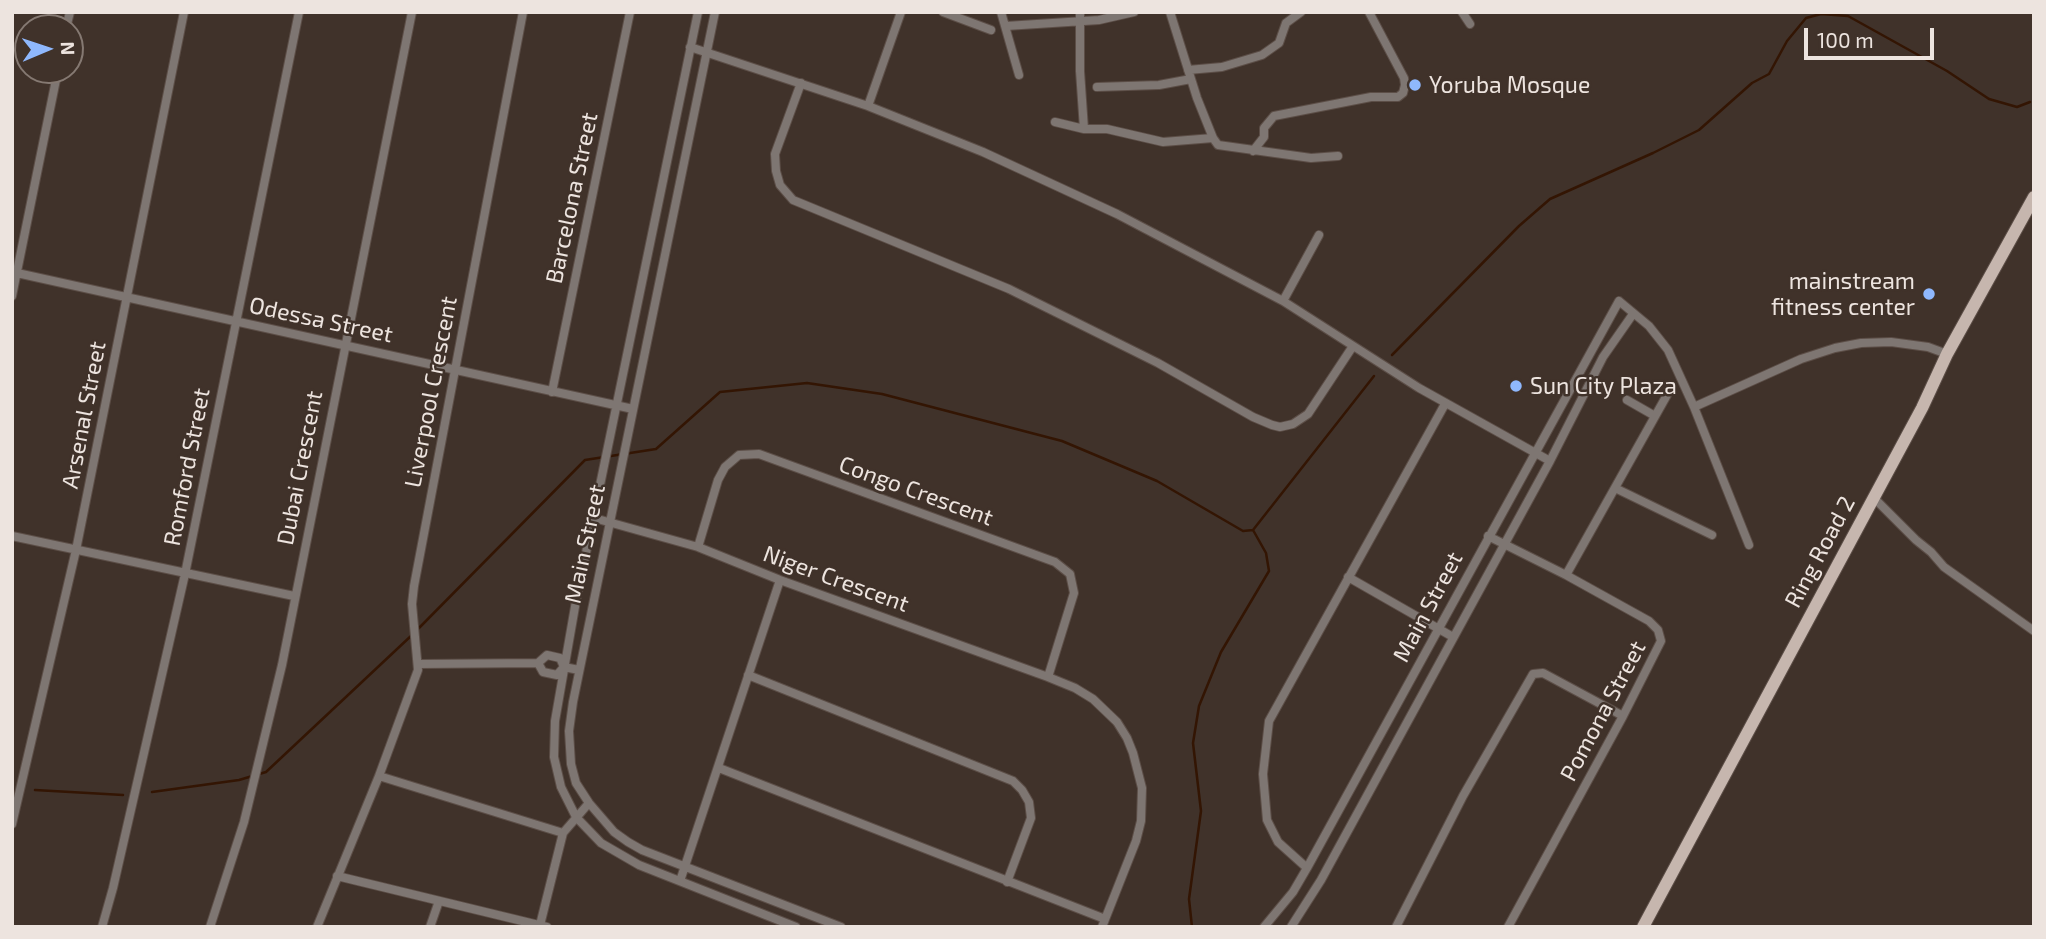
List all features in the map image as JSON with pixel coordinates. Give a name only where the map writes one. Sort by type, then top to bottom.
[{"type":"main road","name":"Ring Road 2","points":[[1643,927],[1922,408],[1947,354],[2034,197]]},
{"type":"street","name":"Arsenal Street","points":[[12,824],[76,550],[184,12]]},
{"type":"street","name":"Romford Street","points":[[102,927],[185,574],[299,12]]},
{"type":"street","name":"Dubai Crescent","points":[[210,927],[244,822],[282,665],[412,12]]},
{"type":"street","name":"Liverpool Crescent","points":[[317,927],[416,678],[418,664],[412,604],[414,586],[523,12]]},
{"type":"street","name":"Barcelona Street","points":[[552,392],[630,12]]},
{"type":"street","name":"Main Street","points":[[698,12],[564,667],[555,721],[554,757],[561,787],[576,817],[601,843],[619,855],[796,927]]},
{"type":"street","name":"Main Street","points":[[715,12],[579,670],[569,731],[569,749],[576,783],[614,832],[628,842],[841,927]]},
{"type":"street","points":[[868,106],[901,12]]},
{"type":"street","points":[[943,12],[991,30]]},
{"type":"street","points":[[1001,12],[1018,75]]},
{"type":"street","points":[[1006,26],[1080,17],[1099,20],[1134,12]]},
{"type":"street","points":[[1170,12],[1189,74],[1218,145],[1311,158],[1338,156]]},
{"type":"street","points":[[1097,87],[1159,85],[1189,74],[1262,55],[1279,43],[1286,23],[1301,12]]},
{"type":"street","points":[[1253,151],[1264,137],[1264,128],[1274,116],[1371,97],[1398,97],[1403,93],[1404,78],[1369,12]]},
{"type":"street","points":[[1462,12],[1470,24]]},
{"type":"street","points":[[1080,17],[1084,129]]},
{"type":"street","points":[[690,47],[868,106],[983,152],[1116,214],[1283,301],[1445,404],[1550,461]]},
{"type":"street","points":[[801,83],[775,154],[775,171],[780,185],[793,200],[1021,295],[1158,363],[1272,425],[1280,427],[1293,424],[1308,414],[1353,346]]},
{"type":"street","points":[[12,296],[55,84]]},
{"type":"street","points":[[1055,122],[1084,129],[1107,129],[1163,142],[1213,138]]},
{"type":"street","points":[[1283,301],[1319,234]]},
{"type":"street","name":"Odessa Street","points":[[17,273],[455,368],[633,410]]},
{"type":"street","name":"Main Street","points":[[1264,927],[1293,892],[1307,868],[1619,301],[1633,314],[1603,357],[1550,461],[1321,880],[1292,926]]},
{"type":"street","points":[[1633,314],[1649,326],[1668,350],[1694,407],[1749,545]]},
{"type":"street","points":[[1694,407],[1801,359],[1835,348],[1861,343],[1891,342],[1928,347],[1947,354]]},
{"type":"street","points":[[1591,350],[1603,357]]},
{"type":"street","points":[[1566,575],[1667,395]]},
{"type":"street","points":[[1627,400],[1655,416]]},
{"type":"street","points":[[1307,868],[1278,842],[1266,820],[1263,792],[1269,721],[1445,404]]},
{"type":"street","points":[[1558,408],[1573,416]]},
{"type":"street","name":"Congo Crescent","points":[[698,547],[718,480],[725,467],[739,455],[759,454],[1055,562],[1070,574],[1074,593],[1048,677]]},
{"type":"street","points":[[1615,488],[1712,535]]},
{"type":"street","points":[[1873,497],[1944,567],[2034,631]]},
{"type":"street","name":"Niger Crescent","points":[[594,518],[698,547],[780,580],[1048,677],[1093,699],[1117,722],[1127,738],[1139,772],[1143,802],[1136,841],[1103,923]]},
{"type":"street","points":[[12,536],[294,596]]},
{"type":"street","name":"Pomona Street","points":[[1488,536],[1649,621],[1656,627],[1661,641],[1508,927]]},
{"type":"street","points":[[1348,577],[1453,637]]},
{"type":"street","points":[[680,881],[780,580]]},
{"type":"street","points":[[418,664],[538,663],[547,656],[560,658],[564,667],[579,670]]},
{"type":"street","points":[[1396,927],[1463,796],[1533,674],[1543,673],[1623,716]]},
{"type":"street","points":[[748,675],[1013,781],[1029,802],[1031,818],[1007,882]]},
{"type":"street","points":[[719,768],[1103,923]]},
{"type":"street","points":[[379,776],[563,833]]},
{"type":"street","points":[[337,876],[544,926],[563,833],[589,803]]},
{"type":"street","points":[[430,927],[439,901]]},
{"type":"waterway","points":[[1392,355],[1519,226],[1550,199],[1699,130],[1752,83],[1769,74],[1787,41],[1806,18],[1821,14],[1848,16],[1947,71],[1989,99],[2017,107],[2030,102]]},
{"type":"waterway","points":[[417,630],[585,460],[656,449],[720,392],[807,383],[882,394],[1062,441],[1157,481],[1243,531],[1253,530],[1374,376]]},
{"type":"waterway","points":[[1192,927],[1189,899],[1201,811],[1193,743],[1199,706],[1221,652],[1269,571],[1266,553],[1253,530]]},
{"type":"waterway","points":[[152,792],[239,780],[266,772],[412,635]]},
{"type":"waterway","points":[[35,790],[123,795]]},
{"type":"place","name":"Yoruba Mosque","points":[[1415,85]]},
{"type":"place","name":"mainstream fitness center","points":[[1929,294]]},
{"type":"place","name":"Sun City Plaza","points":[[1516,386]]}]
